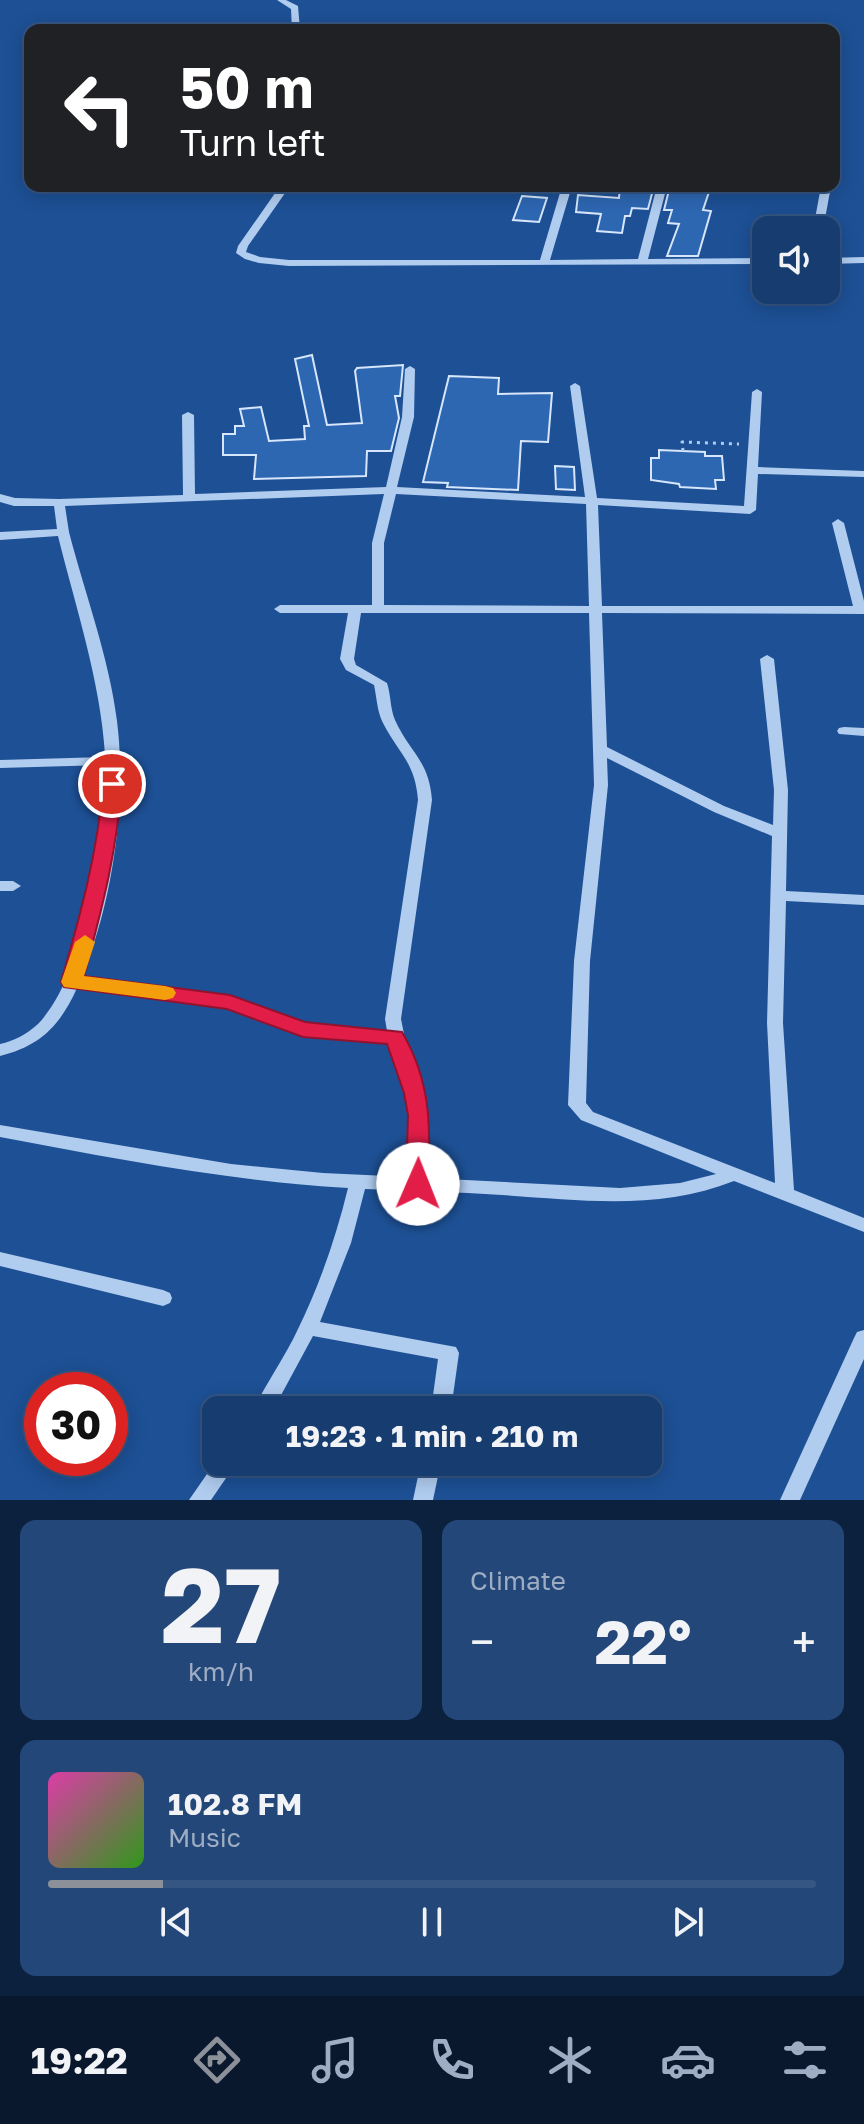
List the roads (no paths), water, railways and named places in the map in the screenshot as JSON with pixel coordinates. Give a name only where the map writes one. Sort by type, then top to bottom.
[{"type":"street","points":[[281,0],[295,8],[296,24]]},
{"type":"street","points":[[281,192],[243,246],[241,253],[245,258],[290,262],[752,261]]},
{"type":"street","points":[[544,263],[565,192]]},
{"type":"street","points":[[642,262],[660,192]]},
{"type":"street","points":[[821,216],[825,192]]},
{"type":"street","points":[[840,261],[864,260]]},
{"type":"street","points":[[378,610],[378,543],[408,417],[410,369]]},
{"type":"street","points":[[575,386],[592,503],[601,785],[582,961],[577,1105],[587,1116],[598,1121],[864,1225]]},
{"type":"street","points":[[0,498],[14,502],[59,503],[390,490],[750,510],[757,392]]},
{"type":"street","points":[[188,415],[189,496]]},
{"type":"street","points":[[753,470],[864,474]]},
{"type":"street","points":[[0,1050],[31,1038],[45,1026],[59,1008],[72,982],[92,914],[109,830],[113,761],[109,718],[63,532],[59,503]]},
{"type":"street","points":[[280,609],[862,610],[838,523]]},
{"type":"street","points":[[0,536],[63,532]]},
{"type":"street","points":[[355,610],[347,659],[351,667],[380,683],[384,707],[392,725],[421,767],[425,782],[425,800],[393,1019],[395,1038],[415,1093],[419,1115],[418,1184]]},
{"type":"street","points":[[767,659],[781,790],[775,1023],[785,1194]]},
{"type":"street","points":[[844,731],[864,732]]},
{"type":"street","points":[[600,749],[719,809],[781,834]]},
{"type":"street","points":[[0,764],[113,761]]},
{"type":"street","points":[[779,896],[864,900]]},
{"type":"street","points":[[72,982],[230,1002],[303,1029],[395,1038]]},
{"type":"street","points":[[0,1131],[261,1174],[358,1183],[643,1192],[713,1185],[734,1174]]},
{"type":"street","points":[[271,1396],[310,1328],[339,1254],[358,1183]]},
{"type":"street","points":[[0,1259],[163,1298]]},
{"type":"street","points":[[310,1328],[449,1353],[443,1396]]},
{"type":"street","points":[[790,1500],[864,1338]]},
{"type":"street","points":[[199,1500],[217,1476]]},
{"type":"street","points":[[423,1500],[428,1476]]}]
